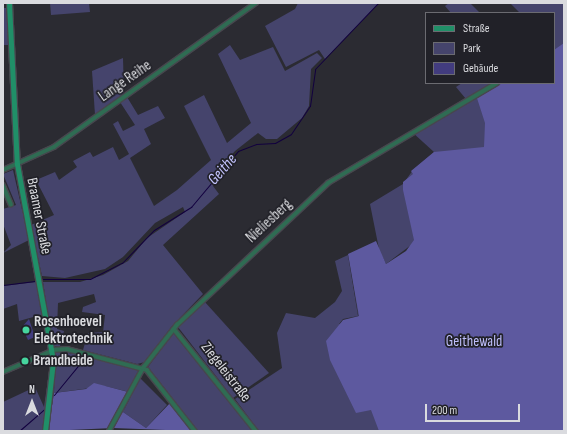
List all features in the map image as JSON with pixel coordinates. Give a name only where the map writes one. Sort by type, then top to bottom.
[{"type":"street","name":"Braamer Straße","points":[[9,3],[17,164],[52,350],[52,386],[45,431]]},
{"type":"street","name":"Lange Reihe","points":[[3,170],[54,147],[256,3]]},
{"type":"street","name":"Nieliesberg","points":[[109,431],[143,368],[174,328],[333,179],[495,84]]},
{"type":"street","points":[[3,185],[11,204]]},
{"type":"street","name":"Ziegeleistraße","points":[[174,328],[256,431]]},
{"type":"street","points":[[3,372],[52,350],[67,349],[143,368],[171,397],[195,431]]},
{"type":"green space","points":[[50,3],[89,3],[90,12],[51,15]]},
{"type":"green space","points":[[298,3],[379,3],[325,59],[319,50],[286,67],[265,26],[295,9]]},
{"type":"green space","points":[[449,3],[470,3],[479,12],[450,12],[445,6]]},
{"type":"green space","name":"Geithewald","points":[[510,3],[564,3],[564,431],[259,431],[235,399],[282,368],[277,333],[286,313],[315,318],[335,302],[342,291],[335,261],[348,255],[358,316],[343,319],[339,324],[359,320],[350,262],[379,249],[370,204],[403,184],[413,170],[434,152],[412,132],[473,95],[466,99],[456,87],[460,84],[555,84],[555,12],[519,12]],"holes":[[[411,245],[388,278],[382,256],[386,264]]]},
{"type":"green space","points":[[3,8],[7,8],[9,45],[3,45]]},
{"type":"green space","name":"Geithewald","points":[[564,43],[564,431],[379,431],[371,410],[356,413],[330,360],[326,341],[343,320],[359,316],[348,254],[376,241],[386,264],[406,251],[414,240],[403,190],[403,182],[413,174],[411,171],[434,152],[484,147],[485,123],[476,95],[495,84],[555,84],[555,49]]},
{"type":"green space","points":[[230,45],[240,60],[273,47],[285,71],[317,53],[322,58],[311,69],[309,106],[302,118],[277,139],[266,139],[258,133],[235,151],[217,171],[220,176],[213,186],[219,194],[163,245],[203,294],[172,326],[145,362],[137,364],[83,350],[88,333],[103,332],[105,315],[82,312],[83,307],[96,302],[94,294],[58,303],[57,329],[64,331],[60,346],[53,346],[43,282],[80,282],[103,275],[128,261],[147,238],[185,212],[183,207],[155,223],[123,257],[105,269],[65,278],[42,276],[31,225],[54,215],[36,180],[55,172],[59,180],[77,167],[73,161],[90,152],[93,157],[113,147],[119,160],[129,154],[113,124],[118,121],[123,131],[135,125],[120,102],[127,97],[138,115],[158,106],[165,118],[144,129],[151,144],[130,158],[154,206],[177,190],[211,160],[184,106],[204,95],[227,143],[251,123],[218,54]]},
{"type":"green space","points":[[123,58],[124,94],[95,115],[92,71]]},
{"type":"green space","points":[[13,170],[29,240],[3,253],[11,245],[3,224],[3,209],[16,205],[3,174]]},
{"type":"green space","points":[[36,282],[44,314],[19,321],[17,304],[3,309],[3,286]]},
{"type":"green space","points":[[204,301],[269,373],[233,398],[178,327]]},
{"type":"green space","points":[[174,332],[179,334],[255,431],[198,431],[148,367]]},
{"type":"green space","points":[[55,351],[87,356],[136,368],[139,373],[129,392],[105,386],[54,393]]},
{"type":"green space","points":[[51,359],[43,431],[3,431],[3,402],[35,387],[44,407]]},
{"type":"green space","points":[[140,378],[167,405],[146,428],[123,412]]},
{"type":"green space","points":[[94,383],[132,393],[123,412],[146,428],[172,401],[192,431],[113,428],[48,431],[54,393],[86,389]]},
{"type":"building","name":"Rosenhoevel Elektrotechnik","points":[[29,319],[35,337],[28,340],[22,327]]},
{"type":"waterway","name":"Geithe","points":[[43,279],[90,279],[122,263],[154,230],[191,207],[238,151],[256,144],[275,143],[291,134],[310,106],[315,69],[378,3]]},
{"type":"waterway","name":"Geithe","points":[[3,285],[35,281]]},
{"type":"waterway","points":[[54,395],[86,356]]},
{"type":"waterway","points":[[19,431],[45,408]]},
{"type":"place","name":"Rosenhoevel Elektrotechnik","points":[[26,330]]},
{"type":"place","name":"Brandheide","points":[[25,361]]}]
